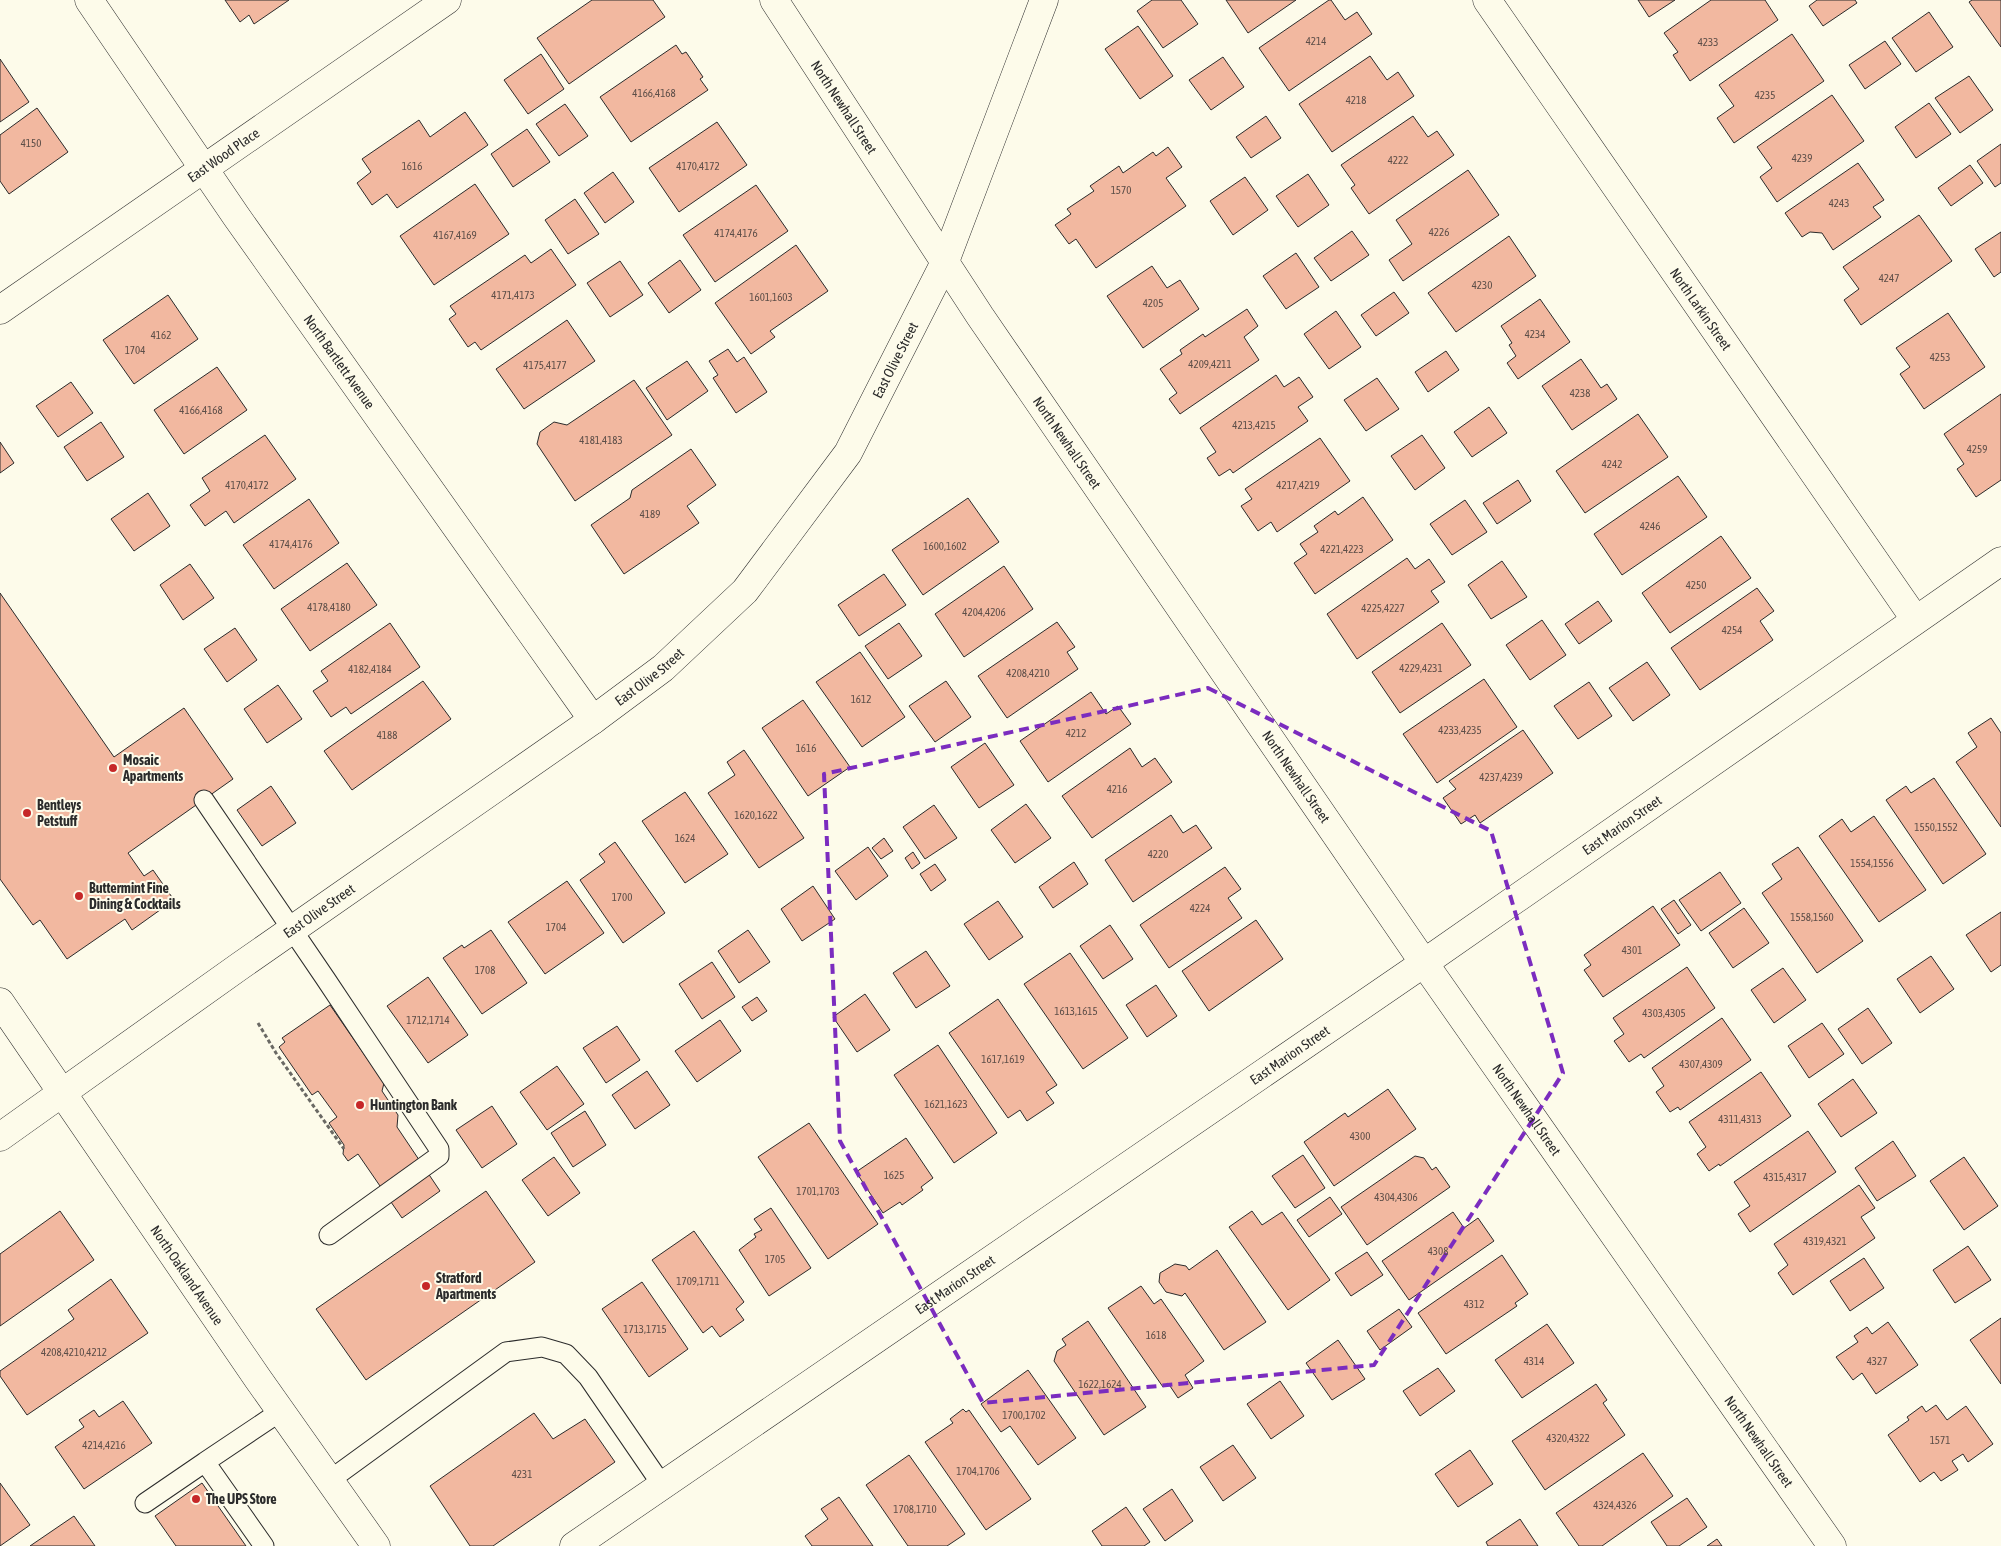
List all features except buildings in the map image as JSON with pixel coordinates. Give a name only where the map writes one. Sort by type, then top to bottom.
[{"type":"street","name":"North Bartlett Avenue","points":[[89,0],[204,168],[593,720]]},
{"type":"street","name":"East Wood Place","points":[[0,310],[446,0]]},
{"type":"street","name":"North Newhall Street","points":[[774,0],[944,264],[1424,963],[1832,1546]]},
{"type":"street","name":"East Olive Street","points":[[0,1136],[593,720],[663,668],[745,590],[848,453],[944,264],[1044,0]]},
{"type":"street","name":"North Larkin Street","points":[[1487,0],[1916,619]]},
{"type":"street","name":"East Marion Street","points":[[574,1546],[1424,963],[2001,561]]},
{"type":"street","name":"North Oakland Avenue","points":[[0,1002],[376,1546]]},
{"type":"lane","points":[[204,800],[439,1149],[439,1156],[329,1235]]},
{"type":"lane","points":[[330,1480],[506,1352],[542,1347],[566,1354],[588,1377],[662,1485]]},
{"type":"lane","points":[[145,1503],[281,1411]]},
{"type":"lane","points":[[205,1462],[264,1546]]},
{"type":"path","points":[[258,1024],[276,1053],[344,1149]]},
{"type":"highlighted area","points":[[1208,688],[1491,831],[1563,1073],[1374,1365],[983,1403],[840,1141],[824,774]]},
{"type":"place","name":"Mosaic Apartments","points":[[113,768]]},
{"type":"place","name":"Bentleys Petstuff","points":[[27,813]]},
{"type":"place","name":"Buttermint Fine Dining & Cocktails","points":[[79,896]]},
{"type":"place","name":"Huntington Bank","points":[[360,1105]]},
{"type":"place","name":"Stratford Apartments","points":[[426,1286]]},
{"type":"place","name":"The UPS Store","points":[[196,1499]]}]
